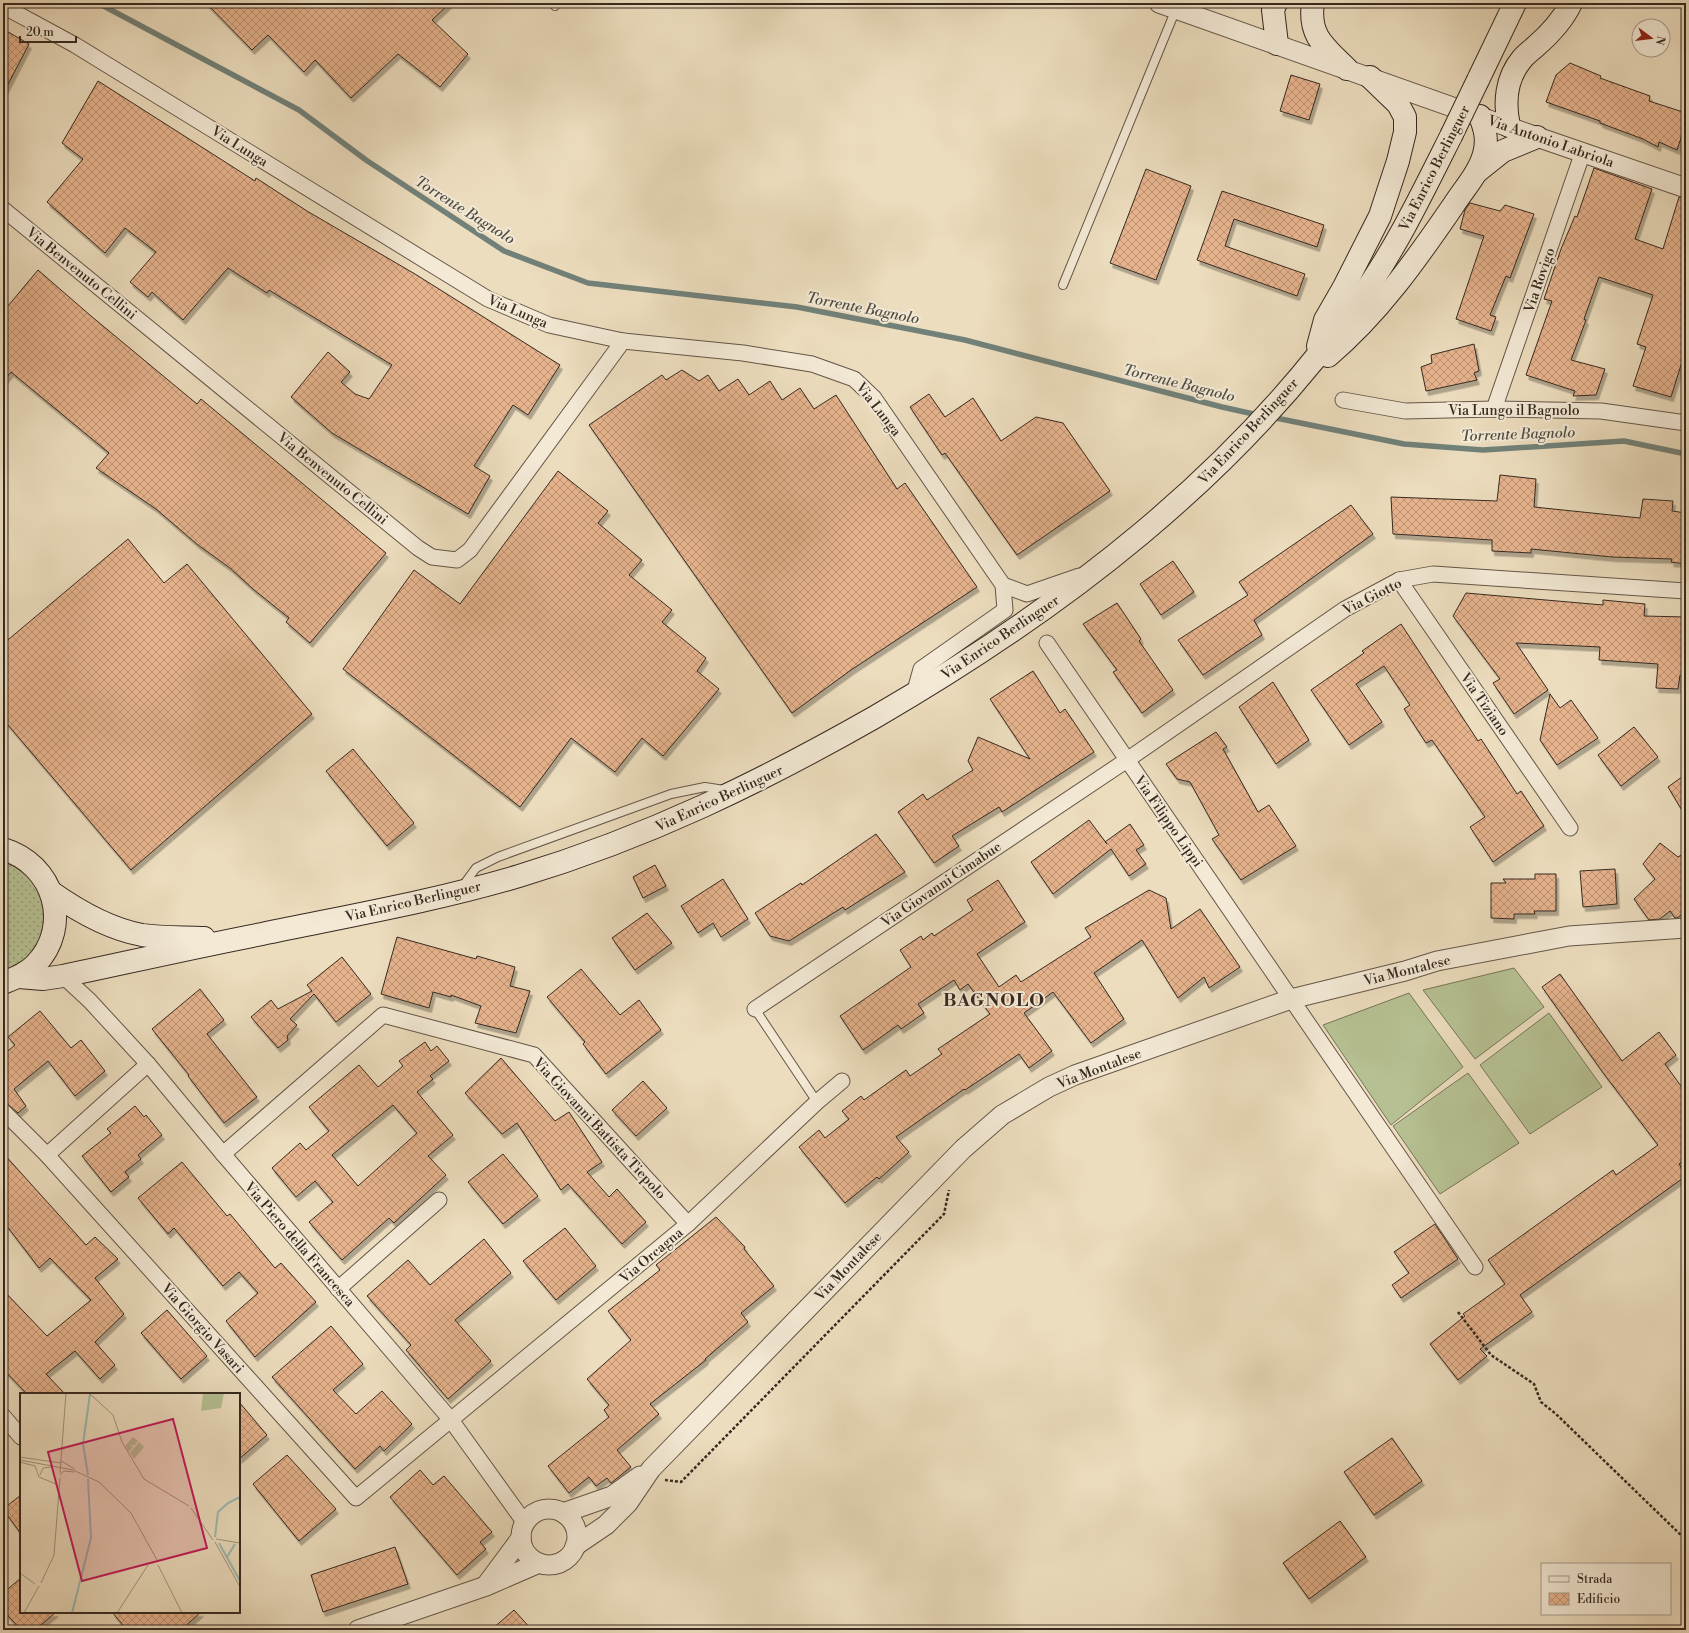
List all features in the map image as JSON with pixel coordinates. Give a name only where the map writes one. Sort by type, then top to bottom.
[{"type":"main road","points":[[1276,3],[1274,10],[1277,44]]},
{"type":"main road","points":[[1313,3],[1313,30],[1321,43],[1346,69]]},
{"type":"main road","points":[[1478,80],[1497,3]]},
{"type":"main road","name":"Via Enrico Berlinguer","points":[[233,939],[457,893],[519,876],[596,851],[676,819],[736,792],[803,758],[914,694],[1003,637],[1097,570],[1158,521],[1241,443],[1292,386],[1359,300],[1394,248],[1451,136],[1515,3]]},
{"type":"main road","points":[[1509,126],[1505,107],[1507,95],[1516,68],[1522,58],[1555,29],[1571,3]]},
{"type":"main road","points":[[1315,357],[1325,320],[1344,287],[1380,216],[1398,162],[1405,132],[1405,117],[1398,104],[1370,77]]},
{"type":"main road","points":[[1292,386],[1349,339],[1413,264],[1475,173],[1484,156],[1486,132],[1480,116]]},
{"type":"main road","points":[[1475,173],[1503,151],[1536,137]]},
{"type":"main road","points":[[3,849],[27,860],[42,874],[51,892],[55,911],[54,931],[49,943],[35,965],[11,980]]},
{"type":"main road","points":[[51,892],[73,907],[104,923],[142,935],[233,939]]},
{"type":"main road","points":[[11,980],[43,979],[63,976],[233,939]]},
{"type":"street","name":"Via Lunga","points":[[3,6],[75,45],[488,299],[549,325],[623,341],[743,353],[812,364],[854,379],[874,398],[1003,585]]},
{"type":"street","points":[[1168,6],[1346,69]]},
{"type":"street","name":"Via Antonio Labriola","points":[[1346,69],[1509,126],[1536,137],[1686,188]]},
{"type":"street","name":"Via Rovigo","points":[[1494,409],[1583,152]]},
{"type":"street","name":"Via Benvenuto Cellini","points":[[3,208],[412,543],[432,557],[457,560],[470,550],[623,341]]},
{"type":"street","name":"Via Lungo il Bagnolo","points":[[1343,400],[1405,411],[1494,409],[1601,410],[1685,421]]},
{"type":"street","points":[[914,694],[921,669],[1005,610],[1003,585],[1027,594],[1097,570]]},
{"type":"street","name":"Via Giotto","points":[[1127,760],[1345,609],[1399,580],[1433,574],[1686,591]]},
{"type":"street","name":"Via Tiziano","points":[[1399,580],[1570,828]]},
{"type":"street","name":"Via Filippo Lippi","points":[[1047,643],[1475,1267]]},
{"type":"street","name":"Via Giovanni Cimabue","points":[[755,1008],[1127,760]]},
{"type":"street","name":"Via Montalese","points":[[358,1630],[486,1586],[557,1564],[573,1554],[606,1524],[656,1474],[932,1179],[963,1149],[1002,1115],[1049,1088],[1075,1075],[1291,999],[1405,971],[1437,961],[1569,936],[1685,927]]},
{"type":"street","name":"Via Piero della Francesca","points":[[63,976],[90,1001],[148,1064],[223,1154],[451,1420],[523,1530]]},
{"type":"street","name":"Via Giovanni Battista Tiepolo","points":[[223,1154],[383,1015],[534,1055],[688,1224]]},
{"type":"street","points":[[47,1155],[148,1064]]},
{"type":"street","name":"Via Orcagna","points":[[451,1420],[688,1224],[817,1102],[842,1081]]},
{"type":"street","name":"Via Giorgio Vasari","points":[[3,1111],[47,1155],[356,1498],[451,1420]]},
{"type":"street","points":[[338,1289],[439,1200]]},
{"type":"street","points":[[3,1416],[20,1436]]},
{"type":"street","name":"Via Montalese","points":[[486,1586],[534,1514],[546,1509],[563,1513],[612,1496],[656,1474]]},
{"type":"street","points":[[563,1513],[570,1519],[575,1527],[577,1536],[573,1554]]},
{"type":"street","points":[[523,1530],[526,1553],[545,1568]]},
{"type":"lane","points":[[1063,285],[1168,6]]},
{"type":"lane","points":[[755,1008],[817,1102]]},
{"type":"path","points":[[656,1474],[681,1482],[944,1214],[950,1186]]},
{"type":"path","points":[[1458,1312],[1491,1355],[1534,1384],[1541,1402],[1556,1414],[1686,1540]]},
{"type":"path","points":[[545,1568],[573,1554]]},
{"type":"green space","points":[[3,857],[13,860],[44,894],[47,929],[30,960],[3,975]]},
{"type":"green space","points":[[1514,968],[1544,1007],[1475,1059],[1423,990]]},
{"type":"green space","points":[[1409,993],[1463,1067],[1391,1125],[1323,1025]]},
{"type":"green space","points":[[1549,1013],[1602,1087],[1530,1134],[1480,1065]]},
{"type":"green space","points":[[1468,1073],[1519,1143],[1440,1194],[1393,1126]]},
{"type":"building","points":[[206,3],[450,3],[432,20],[468,54],[440,87],[398,54],[351,98],[315,60],[304,72],[268,35],[252,50]]},
{"type":"building","points":[[3,29],[29,44],[3,94]]},
{"type":"building","points":[[1570,63],[1601,76],[1600,78],[1650,96],[1649,101],[1686,113],[1686,123],[1677,150],[1659,142],[1658,147],[1643,139],[1600,123],[1600,121],[1546,102],[1556,75]]},
{"type":"building","points":[[1291,75],[1320,84],[1309,120],[1280,111]]},
{"type":"building","points":[[98,81],[255,181],[256,178],[307,211],[415,274],[560,365],[528,415],[513,405],[474,466],[490,476],[468,514],[332,433],[291,397],[328,352],[350,372],[341,382],[355,394],[369,399],[392,365],[269,290],[267,293],[228,268],[183,320],[152,292],[148,297],[130,282],[156,252],[125,228],[105,253],[47,202],[83,159],[62,143]]},
{"type":"building","points":[[1594,168],[1652,189],[1635,239],[1663,249],[1679,197],[1686,199],[1686,349],[1671,397],[1633,386],[1646,347],[1637,344],[1653,295],[1599,277],[1584,319],[1586,320],[1571,360],[1605,369],[1596,395],[1573,396],[1575,391],[1526,375],[1552,301],[1544,299],[1561,249],[1575,216],[1577,217]]},
{"type":"building","points":[[1146,169],[1191,186],[1156,280],[1110,263]]},
{"type":"building","points":[[1222,191],[1324,225],[1317,247],[1234,219],[1225,246],[1305,274],[1297,296],[1197,260]]},
{"type":"building","points":[[1470,203],[1500,211],[1505,205],[1534,214],[1510,278],[1506,276],[1490,315],[1496,317],[1491,331],[1456,319],[1484,236],[1460,229],[1465,210]]},
{"type":"building","points":[[38,270],[197,404],[201,399],[386,553],[310,643],[286,622],[289,618],[230,568],[198,545],[156,509],[96,468],[109,453],[11,372],[3,382],[3,312]]},
{"type":"building","points":[[1474,344],[1479,371],[1474,373],[1477,380],[1426,391],[1421,367],[1432,363],[1431,355]]},
{"type":"building","points":[[682,370],[699,381],[708,375],[719,391],[738,379],[749,395],[770,381],[782,400],[800,388],[814,409],[836,395],[897,489],[905,483],[977,587],[851,670],[792,713],[589,425],[662,375],[666,380]]},
{"type":"building","points":[[929,394],[945,417],[973,398],[1001,441],[1036,417],[1063,423],[1110,491],[1017,555],[945,453],[942,455],[910,407]]},
{"type":"building","points":[[558,471],[608,511],[598,523],[642,560],[629,575],[672,610],[662,622],[706,658],[697,671],[719,689],[663,756],[642,738],[615,772],[571,738],[520,807],[343,669],[414,570],[460,604]]},
{"type":"building","points":[[1500,475],[1536,479],[1534,507],[1640,518],[1643,499],[1673,501],[1672,511],[1686,513],[1686,564],[1671,562],[1672,559],[1612,557],[1531,549],[1531,553],[1492,551],[1492,540],[1393,534],[1391,497],[1497,501]]},
{"type":"building","points":[[1351,505],[1373,534],[1254,620],[1262,635],[1203,675],[1178,640],[1248,595],[1239,582]]},
{"type":"building","points":[[128,539],[164,583],[187,564],[312,714],[131,870],[3,719],[3,644]]},
{"type":"building","points":[[1173,561],[1194,592],[1161,615],[1140,584]]},
{"type":"building","points":[[1466,593],[1603,605],[1603,600],[1645,604],[1644,616],[1686,617],[1686,676],[1680,675],[1678,689],[1656,688],[1658,664],[1599,660],[1600,647],[1516,643],[1548,690],[1514,714],[1493,683],[1500,679],[1453,616]]},
{"type":"building","points":[[1117,603],[1141,639],[1139,641],[1173,690],[1142,713],[1113,672],[1117,670],[1083,624]]},
{"type":"building","points":[[1401,624],[1478,741],[1481,739],[1517,794],[1521,791],[1544,826],[1493,862],[1470,827],[1485,817],[1432,740],[1426,743],[1404,709],[1410,705],[1384,666],[1356,684],[1382,722],[1349,745],[1311,690],[1364,653],[1362,651]]},
{"type":"building","points":[[1033,671],[1060,713],[1065,709],[1094,752],[1002,812],[999,807],[952,836],[959,846],[934,863],[898,812],[923,794],[927,800],[973,770],[968,761],[978,737],[1030,759],[990,699]]},
{"type":"building","points":[[1273,682],[1309,740],[1276,764],[1239,707]]},
{"type":"building","points":[[1550,694],[1560,708],[1571,700],[1598,738],[1557,765],[1540,740]]},
{"type":"building","points":[[1634,727],[1658,757],[1621,786],[1598,755]]},
{"type":"building","points":[[1216,732],[1227,747],[1223,749],[1258,812],[1269,805],[1296,846],[1241,880],[1212,839],[1219,835],[1190,782],[1177,779],[1166,764]]},
{"type":"building","points":[[353,749],[414,823],[387,846],[326,771]]},
{"type":"building","points":[[1686,774],[1686,817],[1668,787]]},
{"type":"building","points":[[1089,820],[1105,842],[1130,824],[1144,845],[1136,850],[1146,864],[1129,876],[1111,849],[1053,894],[1031,862]]},
{"type":"building","points":[[876,834],[905,872],[845,910],[843,907],[789,941],[770,936],[755,913],[801,883],[802,885]]},
{"type":"building","points":[[1660,843],[1678,857],[1686,852],[1686,911],[1677,918],[1675,918],[1670,911],[1660,919],[1649,920],[1634,899],[1655,879],[1643,864]]},
{"type":"building","points":[[655,865],[666,886],[643,898],[633,877]]},
{"type":"building","points":[[1615,869],[1617,904],[1583,907],[1580,871]]},
{"type":"building","points":[[1535,874],[1556,874],[1556,911],[1534,911],[1535,914],[1514,914],[1514,919],[1491,918],[1491,883],[1506,883],[1503,879],[1535,879]]},
{"type":"building","points":[[723,879],[748,919],[721,937],[713,923],[698,933],[681,906]]},
{"type":"building","points":[[998,880],[1025,922],[977,954],[999,987],[1016,975],[1021,982],[1091,937],[1085,928],[1149,890],[1166,898],[1171,929],[1200,909],[1240,967],[1209,988],[1204,977],[1178,998],[1142,940],[1094,973],[1124,1019],[1091,1043],[1053,992],[1024,1013],[1052,1051],[1029,1068],[1019,1054],[965,1090],[964,1089],[896,1137],[909,1152],[879,1179],[877,1177],[845,1203],[799,1147],[819,1130],[825,1138],[849,1119],[842,1111],[861,1096],[864,1100],[906,1070],[910,1076],[942,1054],[938,1049],[990,1014],[968,984],[960,990],[954,980],[918,1004],[924,1013],[901,1029],[898,1025],[863,1050],[840,1016],[911,967],[900,950],[921,936],[923,940],[932,933],[934,936],[973,910],[967,900]]},
{"type":"building","points":[[647,913],[672,943],[635,970],[612,938]]},
{"type":"building","points":[[397,937],[476,959],[477,956],[515,967],[510,986],[530,991],[516,1033],[475,1023],[481,1006],[451,995],[451,997],[433,992],[429,1008],[381,994]]},
{"type":"building","points":[[342,957],[371,994],[336,1022],[314,994],[290,1019],[297,1025],[287,1036],[288,1040],[278,1048],[251,1017],[271,1000],[278,1009],[312,991],[307,985]]},
{"type":"building","points":[[581,969],[620,1015],[639,1000],[661,1030],[606,1074],[583,1044],[585,1042],[547,997]]},
{"type":"building","points":[[1560,974],[1622,1061],[1659,1032],[1676,1055],[1665,1064],[1686,1093],[1686,1158],[1679,1164],[1686,1176],[1520,1295],[1532,1312],[1480,1349],[1487,1356],[1458,1380],[1430,1344],[1465,1316],[1463,1314],[1505,1284],[1488,1260],[1613,1170],[1616,1175],[1658,1145],[1604,1074],[1542,987]]},
{"type":"building","points":[[200,989],[224,1020],[207,1034],[257,1097],[224,1123],[188,1076],[189,1075],[152,1029]]},
{"type":"building","points":[[40,1011],[71,1048],[81,1040],[105,1071],[75,1096],[48,1061],[14,1089],[26,1106],[18,1113],[3,1100],[3,1055],[15,1045],[8,1037]]},
{"type":"building","points":[[425,1042],[431,1051],[437,1046],[449,1061],[430,1076],[433,1079],[417,1092],[453,1135],[428,1156],[446,1175],[394,1223],[389,1218],[342,1260],[309,1222],[333,1202],[315,1181],[296,1197],[272,1168],[300,1143],[306,1150],[329,1131],[309,1107],[359,1065],[378,1087],[403,1066],[399,1061]],"holes":[[[393,1105],[417,1133],[358,1186],[332,1155]]]},
{"type":"building","points":[[501,1058],[555,1121],[569,1112],[602,1162],[587,1172],[609,1197],[617,1189],[646,1222],[622,1244],[568,1184],[561,1190],[517,1123],[502,1134],[465,1093]]},
{"type":"building","points":[[643,1081],[667,1108],[636,1136],[612,1110]]},
{"type":"building","points":[[135,1106],[144,1117],[146,1115],[162,1135],[138,1155],[141,1159],[125,1172],[129,1177],[111,1192],[82,1156],[111,1133],[107,1129]]},
{"type":"building","points":[[3,1153],[86,1245],[95,1237],[118,1259],[95,1278],[124,1314],[95,1342],[115,1365],[100,1379],[75,1351],[46,1374],[64,1393],[26,1393],[3,1369],[3,1290],[47,1336],[91,1300],[50,1258],[39,1268],[3,1221]]},
{"type":"building","points":[[503,1154],[538,1196],[503,1224],[468,1182]]},
{"type":"building","points":[[182,1162],[227,1216],[230,1214],[275,1268],[281,1263],[316,1302],[255,1357],[226,1321],[258,1293],[239,1272],[223,1286],[174,1228],[168,1234],[138,1198]]},
{"type":"building","points":[[716,1217],[745,1247],[744,1249],[774,1286],[741,1313],[748,1322],[705,1359],[706,1360],[650,1404],[659,1414],[617,1450],[631,1467],[611,1483],[607,1478],[596,1486],[589,1477],[569,1493],[548,1466],[609,1417],[604,1410],[609,1405],[587,1379],[631,1340],[608,1311],[660,1270],[656,1265]]},
{"type":"building","points":[[1435,1224],[1458,1259],[1401,1298],[1392,1285],[1409,1273],[1394,1252]]},
{"type":"building","points":[[565,1228],[596,1266],[556,1300],[523,1261]]},
{"type":"building","points":[[484,1239],[511,1273],[455,1320],[491,1361],[448,1399],[406,1350],[411,1345],[367,1296],[408,1260],[430,1285]]},
{"type":"building","points":[[167,1310],[207,1356],[181,1379],[141,1333]]},
{"type":"building","points":[[331,1326],[363,1364],[333,1390],[356,1414],[382,1391],[412,1424],[384,1451],[380,1446],[355,1469],[272,1377]]},
{"type":"building","points":[[240,1403],[267,1435],[240,1458]]},
{"type":"building","points":[[1392,1438],[1422,1481],[1374,1515],[1344,1472]]},
{"type":"building","points":[[287,1455],[336,1509],[299,1541],[253,1484]]},
{"type":"building","points":[[420,1470],[433,1485],[444,1476],[492,1532],[480,1542],[486,1549],[457,1575],[390,1497]]},
{"type":"building","points":[[20,1496],[20,1533],[3,1509]]},
{"type":"building","points":[[1340,1521],[1366,1557],[1309,1599],[1283,1563]]},
{"type":"building","points":[[395,1547],[408,1584],[323,1612],[311,1575]]},
{"type":"building","points":[[20,1579],[20,1613],[55,1613],[35,1630],[21,1630],[3,1610],[3,1593]]},
{"type":"building","points":[[514,1610],[532,1630],[491,1630]]},
{"type":"building","points":[[113,1613],[200,1613],[181,1630],[127,1630]]},
{"type":"waterway","name":"Torrente Bagnolo","points":[[98,3],[299,110],[366,160],[504,251],[588,283],[797,307],[965,340],[1258,415]]},
{"type":"waterway","name":"Torrente Bagnolo","points":[[1271,417],[1404,444],[1483,450],[1624,441],[1686,454]]},
{"type":"district","name":"BAGNOLO","points":[[994,1000]]}]
